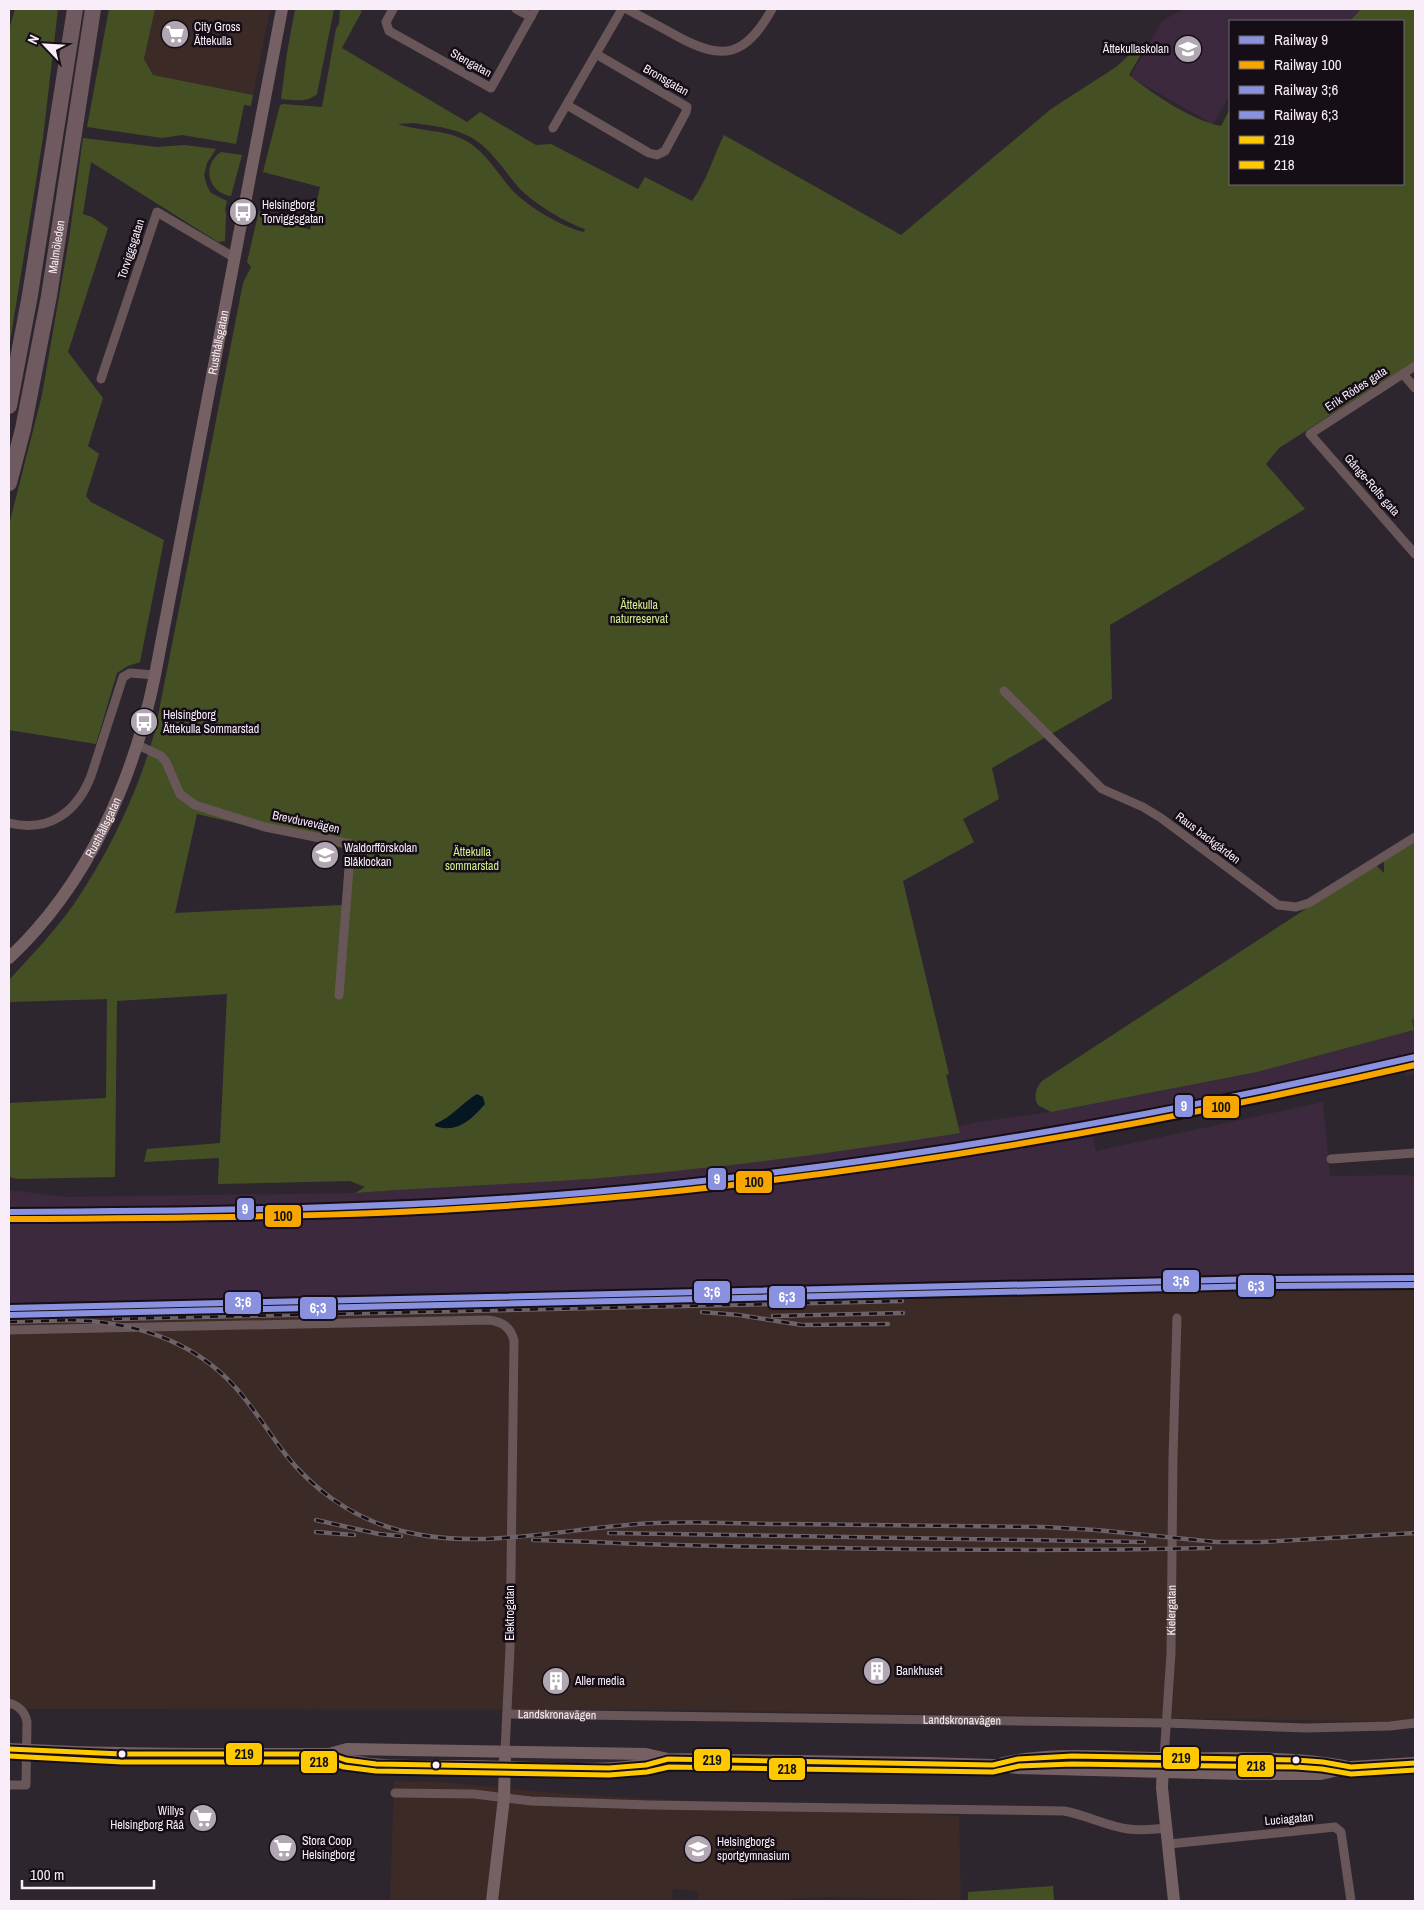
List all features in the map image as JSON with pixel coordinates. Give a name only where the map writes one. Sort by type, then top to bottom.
[{"type":"highway","name":"Malmöleden","points":[[9,406],[30,295],[74,9]]},
{"type":"highway","name":"Malmöleden","points":[[9,483],[23,429],[49,296],[93,9]]},
{"type":"main road","name":"Rusthållsgatan","points":[[9,958],[42,922],[82,865],[101,832],[122,787],[138,745],[155,675],[282,9]]},
{"type":"main road","points":[[9,1749],[132,1754],[328,1754],[347,1748],[506,1751],[646,1754],[668,1759],[993,1765],[1018,1768],[1163,1772],[1321,1774],[1351,1767],[1415,1763]]},
{"type":"main road","name":"Elektrogatan","points":[[492,1901],[504,1798],[506,1751]]},
{"type":"main road","points":[[328,1754],[346,1760],[376,1764],[505,1767],[609,1768],[646,1765],[668,1759]]},
{"type":"main road","points":[[993,1765],[1018,1759],[1072,1756],[1296,1760],[1351,1767]]},
{"type":"main road","name":"Kielergatan","points":[[1164,1758],[1162,1788],[1174,1901]]},
{"type":"street","name":"Stengatan","points":[[392,9],[386,22],[389,31],[492,88],[533,13],[516,9]]},
{"type":"street","points":[[554,128],[622,9]]},
{"type":"street","points":[[627,9],[696,47],[715,52],[736,48],[749,41],[764,24],[772,9]]},
{"type":"street","name":"Bronsgatan","points":[[567,105],[649,153],[657,155],[665,151],[686,112],[686,106],[596,54]]},
{"type":"street","name":"Torviggsgatan","points":[[101,379],[157,212],[235,258]]},
{"type":"street","name":"Erik Rödes gata","points":[[1310,434],[1415,366]]},
{"type":"street","points":[[1403,374],[1415,388]]},
{"type":"street","name":"Gånge-Rolfs gata","points":[[1310,434],[1415,554]]},
{"type":"street","points":[[9,823],[32,825],[47,823],[64,814],[78,802],[85,792],[91,776],[123,677],[130,673],[155,675]]},
{"type":"street","name":"Raus backgården","points":[[1004,691],[1102,790],[1143,807],[1161,818],[1278,905],[1296,907],[1309,903],[1415,837]]},
{"type":"street","name":"Brevduvevägen","points":[[138,745],[161,756],[166,762],[180,794],[195,805],[265,827],[351,844],[339,995]]},
{"type":"street","points":[[1331,1159],[1412,1153]]},
{"type":"street","name":"Kielergatan","points":[[1164,1758],[1171,1652],[1178,1318]]},
{"type":"street","name":"Elektrogatan","points":[[9,1330],[488,1320],[496,1321],[506,1326],[512,1334],[514,1341],[506,1751]]},
{"type":"street","points":[[9,1703],[18,1707],[26,1716],[26,1785],[9,1785]]},
{"type":"street","name":"Landskronavägen","points":[[508,1714],[1166,1724],[1306,1728],[1390,1726],[1415,1723]]},
{"type":"street","points":[[395,1793],[474,1794],[531,1801],[648,1805],[1064,1811],[1126,1829],[1167,1828]]},
{"type":"street","name":"Luciagatan","points":[[1169,1844],[1335,1827],[1341,1832],[1351,1901]]},
{"type":"shaded area","points":[[155,9],[270,9],[253,95],[153,75],[144,59]]},
{"type":"shaded area","name":"Ättekullaskolan","points":[[1183,9],[1366,9],[1390,20],[1229,20],[1229,97],[1213,124],[1130,77],[1162,21]]},
{"type":"shaded area","points":[[1415,1019],[1415,1074],[1406,1076],[1405,1070],[1344,1085],[1093,1137],[1096,1151],[1323,1102],[1330,1176],[1410,1175],[1415,1177],[1415,1289],[912,1291],[510,1306],[9,1315],[9,1190],[66,1197],[355,1193],[625,1172],[921,1134],[978,1122],[1051,1112],[1257,1072],[1414,1030],[1412,1020]]},
{"type":"shaded area","points":[[1415,1289],[1415,1722],[682,1710],[9,1709],[9,1315],[510,1306],[912,1291]]},
{"type":"shaded area","points":[[394,1781],[441,1782],[567,1794],[959,1816],[961,1900],[825,1897],[758,1901],[698,1901],[698,1891],[673,1889],[672,1901],[390,1901]]},
{"type":"green space","points":[[15,9],[58,9],[43,138],[9,348],[9,30]]},
{"type":"green space","points":[[109,9],[155,9],[144,59],[153,75],[253,95],[251,106],[244,105],[236,144],[182,135],[162,138],[87,127]]},
{"type":"green space","points":[[295,9],[334,9],[317,94],[309,99],[300,100],[281,99]]},
{"type":"green space","name":"Ättekulla naturreservat","points":[[340,9],[358,9],[362,11],[342,48],[467,122],[480,112],[536,145],[551,144],[638,189],[645,177],[692,201],[706,177],[724,135],[901,235],[1051,109],[1116,67],[1139,46],[1144,49],[1129,75],[1149,90],[1185,112],[1209,123],[1221,126],[1229,111],[1229,185],[1404,185],[1404,20],[1351,20],[1361,9],[1415,9],[1415,361],[1279,448],[1266,464],[1305,509],[1110,625],[1112,699],[992,768],[999,799],[963,819],[974,842],[903,881],[949,1074],[946,1075],[960,1133],[750,1163],[556,1181],[355,1193],[365,1187],[350,1181],[218,1184],[219,1158],[144,1162],[147,1149],[220,1143],[227,994],[117,1001],[115,1177],[18,1179],[9,1177],[9,1103],[106,1098],[107,999],[9,1002],[9,980],[59,924],[87,884],[122,820],[148,754],[155,731],[243,283],[251,267],[247,262],[259,211],[310,230],[320,187],[263,172],[280,105],[322,107],[336,29],[339,24]],"holes":[[[398,124],[431,125],[467,135],[475,140],[492,155],[526,195],[560,218],[585,229],[584,232],[556,221],[527,203],[512,190],[481,152],[468,142],[451,135]],[[197,814],[346,849],[342,905],[175,913]]]},
{"type":"green space","points":[[83,138],[157,147],[185,145],[216,149],[207,163],[204,175],[211,193],[227,201],[225,210],[225,241],[218,242],[91,162],[83,214],[92,217],[108,228],[68,352],[103,398],[88,446],[99,454],[86,496],[91,502],[164,540],[140,662],[128,666],[117,673],[96,744],[9,730],[9,525],[42,395],[69,239]]},
{"type":"green space","points":[[221,152],[242,155],[231,196],[217,190],[210,178],[211,164]]},
{"type":"green space","points":[[1415,840],[1415,1019],[1412,1020],[1414,1030],[1257,1072],[1051,1112],[1038,1105],[1036,1093],[1042,1081],[1370,867],[1377,866],[1384,873],[1384,858]]},
{"type":"green space","points":[[1053,1886],[1054,1901],[968,1901],[968,1892]]},
{"type":"water","points":[[477,1094],[483,1097],[485,1104],[469,1120],[457,1127],[443,1128],[435,1126],[435,1124],[447,1118]]},
{"type":"railway","points":[[114,1319],[902,1301]]},
{"type":"railway","points":[[702,1312],[739,1315],[802,1325],[888,1324]]},
{"type":"railway","points":[[773,1316],[903,1313]]},
{"type":"railway","points":[[68,1320],[91,1321],[137,1329],[180,1345],[199,1356],[218,1370],[235,1387],[286,1455],[319,1489],[345,1507],[373,1522],[421,1535],[454,1539],[488,1539],[522,1537],[623,1525],[690,1522],[1044,1527],[1096,1530],[1216,1542],[1262,1542],[1415,1533]]},
{"type":"railway","points":[[9,1322],[74,1320]]},
{"type":"railway","points":[[316,1520],[379,1534],[401,1536]]},
{"type":"railway","points":[[316,1532],[354,1535]]},
{"type":"railway","points":[[609,1533],[1144,1542]]},
{"type":"railway","points":[[533,1540],[877,1549],[1077,1550],[1210,1548]]},
{"type":"rail line","name":"9","points":[[9,1212],[228,1210],[374,1206],[520,1198],[697,1182],[904,1155],[1006,1139],[1211,1101],[1415,1057]]},
{"type":"rail line","name":"100","points":[[9,1219],[228,1217],[447,1210],[697,1189],[801,1177],[1007,1146],[1211,1109],[1415,1065]]},
{"type":"rail line","name":"3;6","points":[[9,1308],[1260,1279],[1415,1278]]},
{"type":"rail line","name":"6;3","points":[[9,1315],[1260,1286],[1415,1285]]},
{"type":"transit line","name":"219","points":[[9,1749],[122,1754],[329,1754],[346,1760],[376,1764],[609,1768],[646,1765],[668,1759],[993,1765],[1018,1759],[1072,1756],[1296,1760],[1351,1767],[1415,1763]]},
{"type":"transit line","name":"218","points":[[9,1756],[122,1762],[328,1762],[344,1767],[376,1771],[609,1775],[647,1772],[669,1767],[993,1772],[1019,1766],[1072,1764],[1296,1767],[1351,1774],[1415,1770]]},
{"type":"place","name":"City Gross Ättekulla","points":[[175,34]]},
{"type":"place","name":"Ättekullaskolan","points":[[1188,49]]},
{"type":"place","name":"Helsingborg Torviggsgatan","points":[[243,212]]},
{"type":"place","name":"Helsingborg Ättekulla Sommarstad","points":[[144,722]]},
{"type":"place","name":"Waldorfförskolan Blåklockan","points":[[325,855]]},
{"type":"place","name":"Bankhuset","points":[[877,1671]]},
{"type":"place","name":"Aller media","points":[[556,1681]]},
{"type":"place","name":"Willys Helsingborg Råå","points":[[203,1818]]},
{"type":"place","name":"Stora Coop Helsingborg","points":[[283,1848]]},
{"type":"place","name":"Helsingborgs sportgymnasium","points":[[698,1849]]},
{"type":"park label","name":"Ättekulla sommarstad","points":[[472,859]]}]
